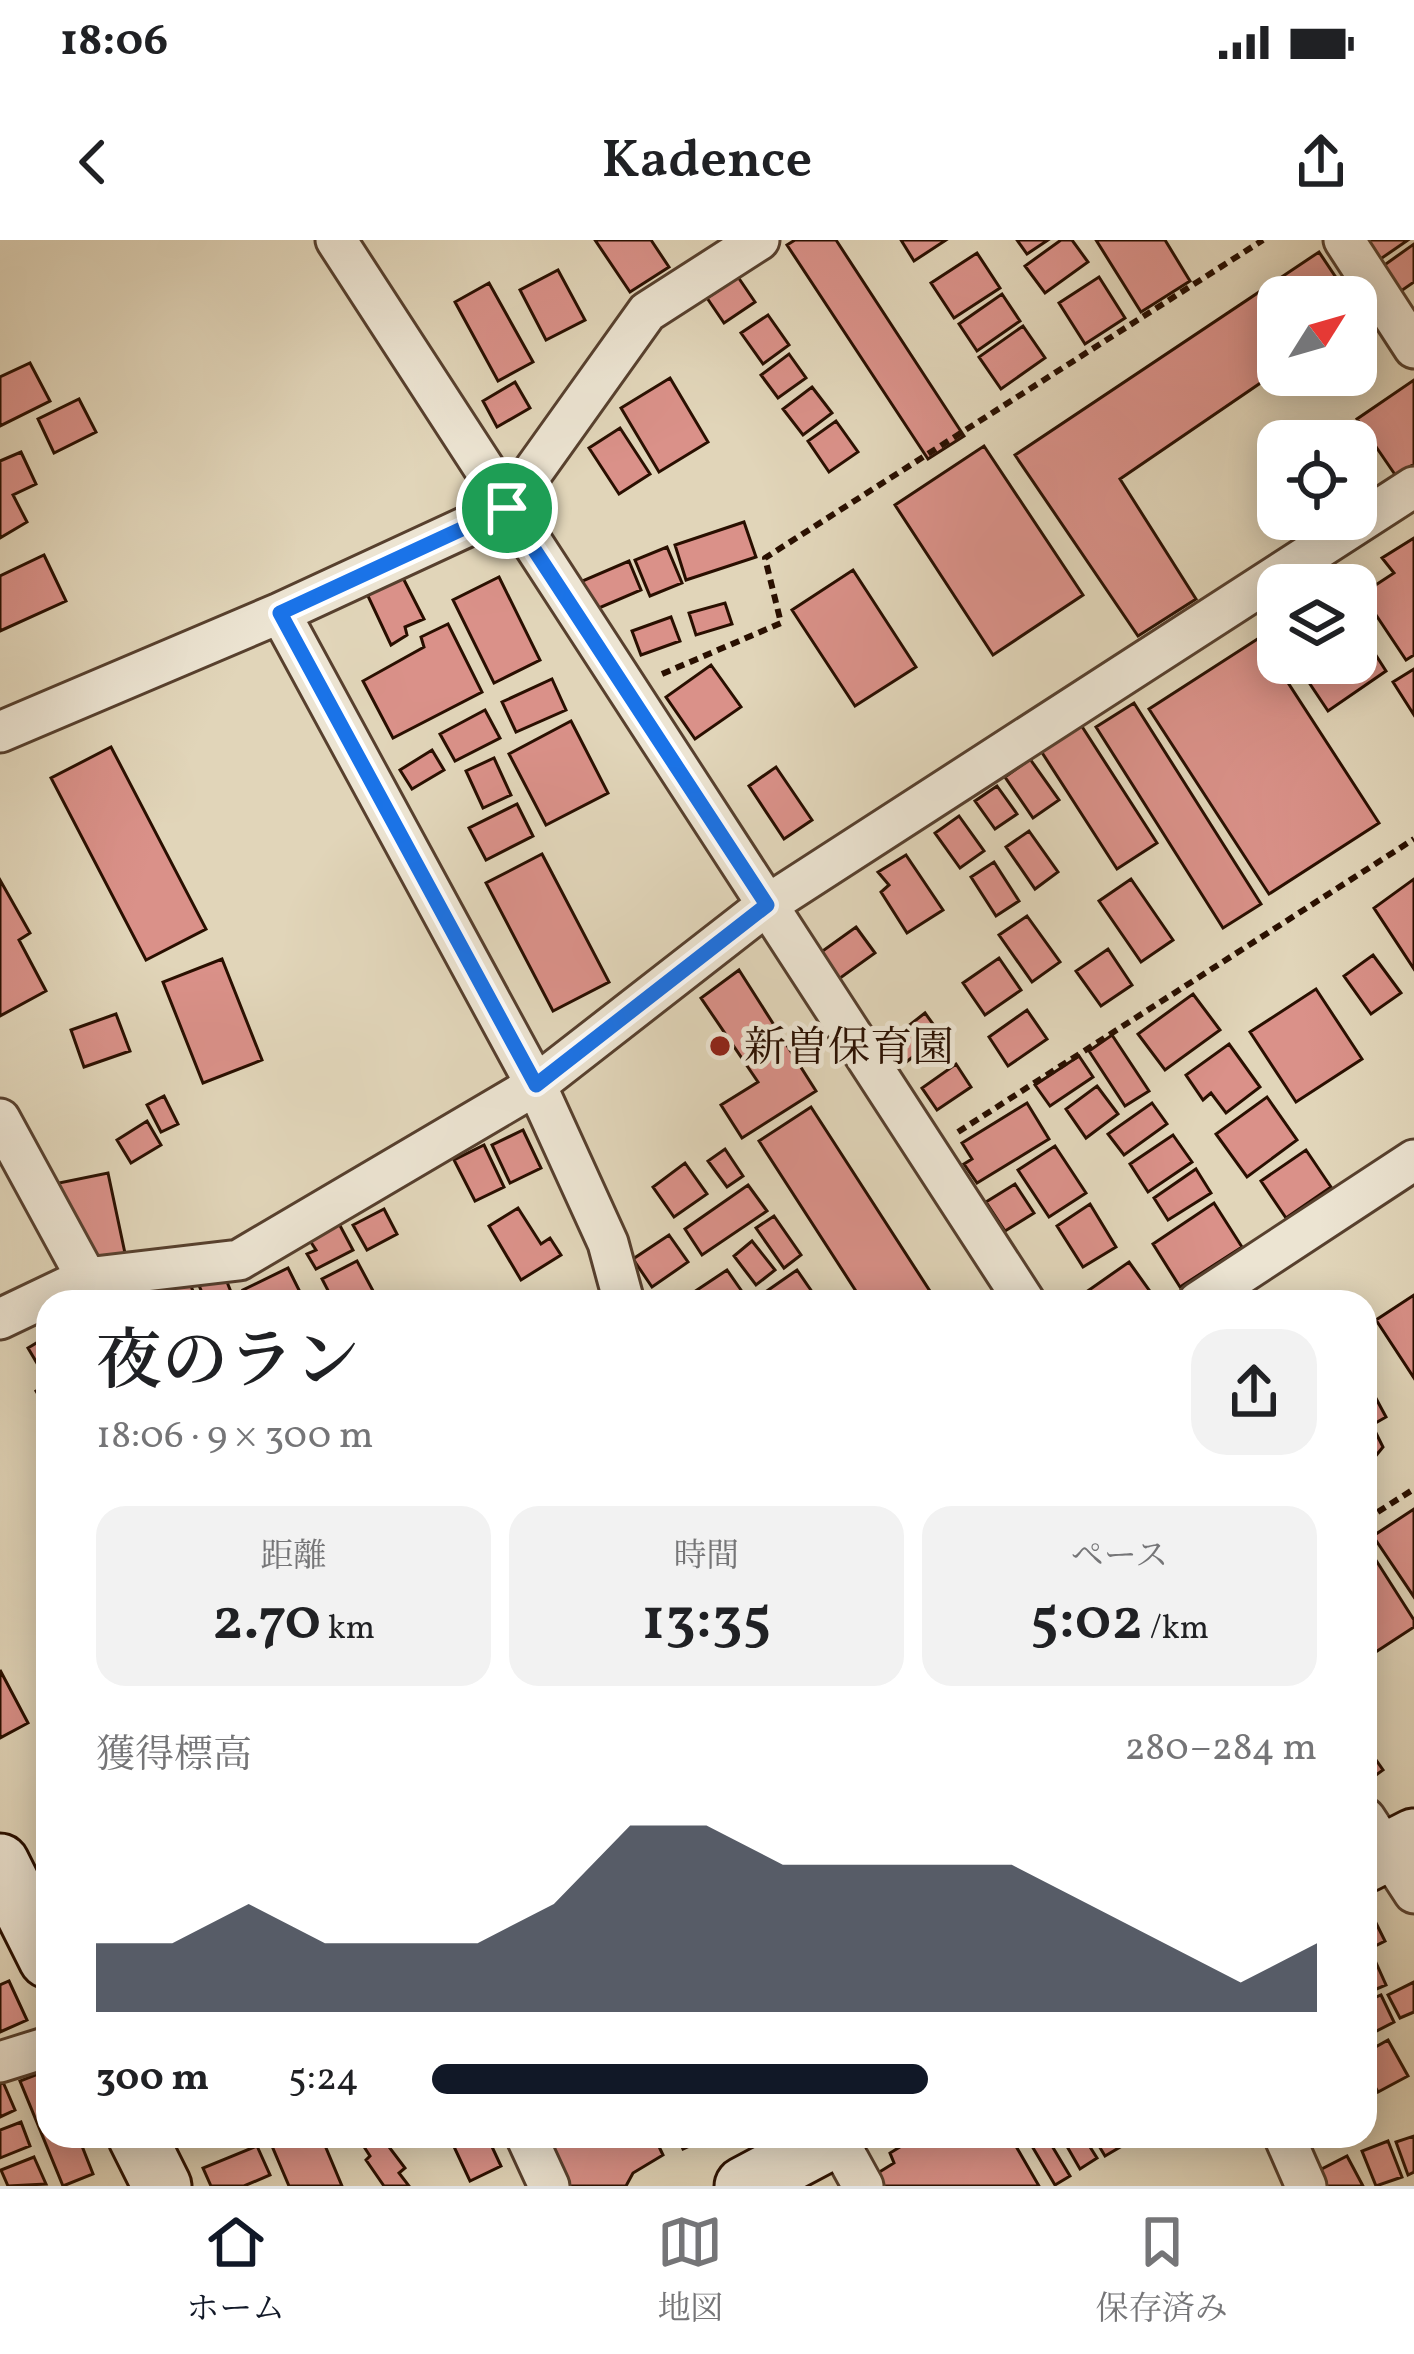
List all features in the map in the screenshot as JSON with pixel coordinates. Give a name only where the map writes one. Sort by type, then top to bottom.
[{"type":"street","points":[[336,240],[1017,1290]]},
{"type":"street","points":[[0,732],[280,613],[507,508],[647,312],[759,240]]},
{"type":"street","points":[[1343,240],[1414,348]]},
{"type":"street","points":[[0,1119],[93,1290],[239,1260],[536,1085],[767,905],[1414,487]]},
{"type":"street","points":[[280,613],[536,1085],[608,1244],[621,1290]]},
{"type":"street","points":[[1216,1290],[1414,1160]]},
{"type":"street","points":[[0,1318],[36,1307]]},
{"type":"street","points":[[0,1863],[36,1934]]},
{"type":"street","points":[[0,2062],[36,2051]]},
{"type":"street","points":[[143,2148],[162,2186]]},
{"type":"street","points":[[532,2148],[549,2186]]},
{"type":"street","points":[[744,2186],[815,2148]]},
{"type":"street","points":[[843,2148],[863,2186]]},
{"type":"street","points":[[1289,2148],[1306,2186]]},
{"type":"path","points":[[626,689],[782,623],[765,558],[1263,240]]},
{"type":"path","points":[[928,1152],[1414,839]]},
{"type":"path","points":[[1377,1512],[1414,1489]]},
{"type":"building","points":[[595,240],[651,240],[669,267],[630,292]]},
{"type":"building","points":[[795,240],[836,240],[964,436],[928,459],[787,245]]},
{"type":"building","points":[[901,240],[946,240],[914,261]]},
{"type":"building","points":[[1017,240],[1048,240],[1027,254]]},
{"type":"building","points":[[1061,240],[1072,240],[1088,262],[1045,293],[1025,266]]},
{"type":"building","points":[[1096,240],[1165,240],[1190,281],[1141,312]]},
{"type":"building","points":[[1365,240],[1408,240],[1379,260]]},
{"type":"building","points":[[1414,244],[1414,282],[1401,291],[1383,266]]},
{"type":"building","points":[[1319,252],[1335,276],[1283,276]]},
{"type":"building","points":[[977,253],[1000,288],[954,318],[931,283]]},
{"type":"building","points":[[558,270],[585,320],[546,340],[520,290]]},
{"type":"building","points":[[738,277],[755,302],[724,323],[707,298]]},
{"type":"building","points":[[1099,277],[1125,318],[1085,344],[1059,303]]},
{"type":"building","points":[[489,283],[533,362],[498,381],[455,302]]},
{"type":"building","points":[[1257,293],[1257,385],[1120,479],[1196,599],[1138,636],[1015,455]]},
{"type":"building","points":[[1002,294],[1020,321],[977,351],[959,324]]},
{"type":"building","points":[[768,315],[789,345],[763,364],[741,333]]},
{"type":"building","points":[[1023,326],[1045,358],[1001,389],[979,357]]},
{"type":"building","points":[[789,354],[806,378],[778,398],[761,375]]},
{"type":"building","points":[[30,363],[50,401],[0,426],[0,377]]},
{"type":"building","points":[[670,378],[708,442],[659,472],[621,408]]},
{"type":"building","points":[[1414,380],[1414,464],[1396,476],[1377,448],[1377,420],[1357,419]]},
{"type":"building","points":[[515,382],[530,408],[497,427],[483,401]]},
{"type":"building","points":[[812,387],[832,413],[803,435],[783,409]]},
{"type":"building","points":[[79,399],[96,432],[54,453],[38,419]]},
{"type":"building","points":[[836,421],[858,452],[829,472],[808,441]]},
{"type":"building","points":[[620,428],[650,474],[619,494],[589,448]]},
{"type":"building","points":[[984,446],[1083,595],[993,655],[895,505]]},
{"type":"building","points":[[21,452],[36,484],[13,495],[27,522],[0,538],[0,461]]},
{"type":"building","points":[[744,522],[756,557],[686,580],[675,545]]},
{"type":"building","points":[[1414,538],[1414,655],[1406,660],[1377,616],[1377,584],[1394,573],[1382,558]]},
{"type":"building","points":[[667,547],[682,583],[650,596],[635,560]]},
{"type":"building","points":[[44,555],[66,601],[0,631],[0,576]]},
{"type":"building","points":[[629,561],[641,590],[592,611],[580,582]]},
{"type":"building","points":[[853,570],[916,667],[855,706],[792,610]]},
{"type":"building","points":[[402,576],[424,619],[405,627],[407,635],[391,645],[367,594]]},
{"type":"building","points":[[499,577],[540,660],[494,683],[453,600]]},
{"type":"building","points":[[725,603],[732,624],[696,635],[689,613]]},
{"type":"building","points":[[671,617],[680,641],[641,655],[632,631]]},
{"type":"building","points":[[448,624],[482,692],[393,738],[363,681],[424,647],[421,637]]},
{"type":"building","points":[[1257,639],[1257,684],[1289,684],[1379,823],[1269,894],[1149,709]]},
{"type":"building","points":[[1377,657],[1386,671],[1377,677]]},
{"type":"building","points":[[711,665],[741,707],[695,739],[666,697]]},
{"type":"building","points":[[1414,669],[1414,715],[1393,682]]},
{"type":"building","points":[[552,679],[566,710],[516,732],[502,702]]},
{"type":"building","points":[[1310,684],[1367,684],[1328,711]]},
{"type":"building","points":[[1134,703],[1261,904],[1223,928],[1096,727]]},
{"type":"building","points":[[485,710],[500,738],[455,761],[440,734]]},
{"type":"building","points":[[571,721],[608,793],[546,825],[509,754]]},
{"type":"building","points":[[1081,725],[1157,843],[1117,869],[1041,751]]},
{"type":"building","points":[[111,747],[206,929],[146,960],[51,778]]},
{"type":"building","points":[[432,750],[444,770],[412,789],[400,770]]},
{"type":"building","points":[[494,758],[511,795],[483,808],[466,771]]},
{"type":"building","points":[[1030,759],[1059,800],[1033,818],[1005,777]]},
{"type":"building","points":[[776,767],[812,820],[784,839],[749,786]]},
{"type":"building","points":[[997,786],[1017,814],[995,829],[975,801]]},
{"type":"building","points":[[517,804],[533,836],[486,860],[469,828]]},
{"type":"building","points":[[959,816],[984,851],[960,868],[935,833]]},
{"type":"building","points":[[1029,831],[1058,872],[1035,889],[1006,847]]},
{"type":"building","points":[[542,854],[609,982],[553,1011],[486,883]]},
{"type":"building","points":[[906,855],[943,910],[907,933],[881,892],[889,885],[878,872]]},
{"type":"building","points":[[994,862],[1019,901],[996,916],[971,877]]},
{"type":"building","points":[[1131,879],[1173,940],[1141,962],[1099,901]]},
{"type":"building","points":[[1414,879],[1414,969],[1374,908]]},
{"type":"building","points":[[0,880],[30,933],[19,940],[46,991],[0,1016]]},
{"type":"building","points":[[1027,916],[1060,962],[1032,982],[999,935]]},
{"type":"building","points":[[856,927],[875,953],[836,981],[817,955]]},
{"type":"building","points":[[1108,949],[1132,985],[1101,1006],[1076,971]]},
{"type":"building","points":[[1373,955],[1401,993],[1371,1014],[1344,976]]},
{"type":"building","points":[[999,958],[1021,990],[985,1015],[963,983]]},
{"type":"building","points":[[222,959],[262,1060],[203,1083],[163,982]]},
{"type":"building","points":[[739,970],[816,1091],[742,1138],[721,1105],[758,1082],[701,998]]},
{"type":"building","points":[[1316,989],[1362,1059],[1296,1102],[1250,1032]]},
{"type":"building","points":[[1193,994],[1220,1030],[1165,1070],[1138,1034]]},
{"type":"building","points":[[1027,1010],[1047,1039],[1008,1066],[989,1037]]},
{"type":"building","points":[[925,1013],[941,1035],[901,1066],[885,1044]]},
{"type":"building","points":[[116,1014],[130,1051],[84,1067],[71,1030]]},
{"type":"building","points":[[1112,1035],[1149,1091],[1125,1106],[1089,1051]]},
{"type":"building","points":[[1229,1044],[1260,1087],[1226,1113],[1211,1093],[1203,1100],[1186,1075]]},
{"type":"building","points":[[1079,1056],[1093,1077],[1050,1106],[1035,1085]]},
{"type":"building","points":[[956,1064],[971,1087],[937,1110],[922,1088]]},
{"type":"building","points":[[1097,1086],[1118,1114],[1086,1138],[1066,1109]]},
{"type":"building","points":[[164,1096],[178,1124],[161,1132],[147,1105]]},
{"type":"building","points":[[1267,1097],[1297,1140],[1247,1177],[1216,1134]]},
{"type":"building","points":[[1027,1103],[1049,1139],[977,1183],[964,1164],[972,1159],[962,1143]]},
{"type":"building","points":[[1152,1103],[1167,1124],[1124,1155],[1108,1134]]},
{"type":"building","points":[[811,1107],[929,1290],[855,1290],[759,1141]]},
{"type":"building","points":[[147,1121],[161,1145],[131,1163],[117,1140]]},
{"type":"building","points":[[523,1130],[541,1168],[510,1183],[492,1145]]},
{"type":"building","points":[[1173,1135],[1192,1162],[1148,1192],[1130,1164]]},
{"type":"building","points":[[484,1145],[504,1187],[475,1201],[454,1160]]},
{"type":"building","points":[[1055,1146],[1086,1193],[1049,1217],[1018,1170]]},
{"type":"building","points":[[725,1149],[743,1176],[727,1187],[708,1161]]},
{"type":"building","points":[[1306,1150],[1331,1187],[1286,1218],[1261,1181]]},
{"type":"building","points":[[685,1163],[707,1194],[674,1217],[653,1187]]},
{"type":"building","points":[[1196,1169],[1211,1193],[1168,1220],[1154,1198]]},
{"type":"building","points":[[108,1173],[126,1258],[91,1263],[49,1185]]},
{"type":"building","points":[[1015,1184],[1034,1213],[1005,1231],[986,1202]]},
{"type":"building","points":[[748,1185],[767,1211],[702,1255],[685,1229]]},
{"type":"building","points":[[1214,1203],[1242,1247],[1180,1287],[1153,1244]]},
{"type":"building","points":[[1090,1204],[1116,1247],[1083,1267],[1057,1226]]},
{"type":"building","points":[[518,1208],[541,1244],[550,1238],[561,1255],[521,1280],[489,1226]]},
{"type":"building","points":[[384,1209],[397,1234],[367,1250],[353,1225]]},
{"type":"building","points":[[774,1216],[801,1255],[784,1268],[756,1228]]},
{"type":"building","points":[[337,1220],[353,1250],[316,1269],[307,1254],[316,1250],[307,1236]]},
{"type":"building","points":[[669,1235],[688,1262],[652,1287],[633,1259]]},
{"type":"building","points":[[752,1241],[775,1270],[756,1285],[734,1256]]},
{"type":"building","points":[[357,1261],[373,1290],[328,1290],[322,1279]]},
{"type":"building","points":[[1129,1262],[1149,1290],[1089,1290]]},
{"type":"building","points":[[288,1268],[299,1290],[243,1290]]},
{"type":"building","points":[[185,1270],[192,1290],[166,1290],[162,1279]]},
{"type":"building","points":[[727,1270],[741,1290],[697,1290]]},
{"type":"building","points":[[797,1270],[811,1290],[768,1290]]},
{"type":"building","points":[[223,1272],[230,1290],[201,1290],[198,1283]]},
{"type":"building","points":[[152,1278],[157,1290],[123,1290]]},
{"type":"building","points":[[1414,1295],[1414,1378],[1377,1322]]},
{"type":"building","points":[[1377,1400],[1386,1417],[1377,1422]]},
{"type":"building","points":[[1414,1509],[1414,1597],[1377,1542],[1377,1533]]},
{"type":"building","points":[[1377,1562],[1414,1620],[1414,1627],[1377,1651]]},
{"type":"building","points":[[0,1670],[28,1723],[0,1738]]},
{"type":"building","points":[[1377,1965],[1386,1985],[1377,1989]]},
{"type":"building","points":[[9,1981],[27,2020],[0,2032],[0,1985]]},
{"type":"building","points":[[1414,1982],[1414,2012],[1400,2018],[1388,1995]]},
{"type":"building","points":[[1381,1995],[1394,2022],[1377,2031],[1377,1997]]},
{"type":"building","points":[[1388,2040],[1408,2076],[1378,2092],[1377,2090],[1377,2046]]},
{"type":"building","points":[[36,2075],[36,2120],[20,2081]]},
{"type":"building","points":[[3,2082],[15,2110],[0,2117],[0,2084]]},
{"type":"building","points":[[21,2122],[30,2146],[0,2158],[0,2130]]},
{"type":"building","points":[[1414,2136],[1414,2172],[1408,2175],[1396,2142]]},
{"type":"building","points":[[1388,2141],[1402,2177],[1376,2186],[1362,2151]]},
{"type":"building","points":[[47,2148],[83,2148],[93,2174],[63,2186]]},
{"type":"building","points":[[258,2148],[270,2175],[244,2186],[211,2186],[203,2168]]},
{"type":"building","points":[[273,2148],[326,2148],[342,2186],[289,2186]]},
{"type":"building","points":[[365,2148],[390,2148],[405,2168],[399,2173],[409,2186],[384,2186],[366,2160],[370,2156]]},
{"type":"building","points":[[455,2148],[493,2148],[501,2166],[470,2181]]},
{"type":"building","points":[[547,2148],[660,2148],[663,2155],[633,2173],[626,2186],[564,2186]]},
{"type":"building","points":[[898,2148],[1017,2148],[1039,2186],[879,2186],[873,2176],[894,2163],[890,2153]]},
{"type":"building","points":[[1033,2148],[1053,2148],[1070,2176],[1055,2185]]},
{"type":"building","points":[[1068,2148],[1091,2148],[1097,2158],[1080,2169]]},
{"type":"building","points":[[1347,2156],[1363,2186],[1323,2186],[1316,2172]]},
{"type":"building","points":[[34,2157],[46,2184],[8,2186],[1,2170]]},
{"type":"place","name":"新曽保育園","points":[[720,1046]]},
{"type":"route","points":[[507,508],[767,905],[536,1085],[280,613],[507,508]]}]
